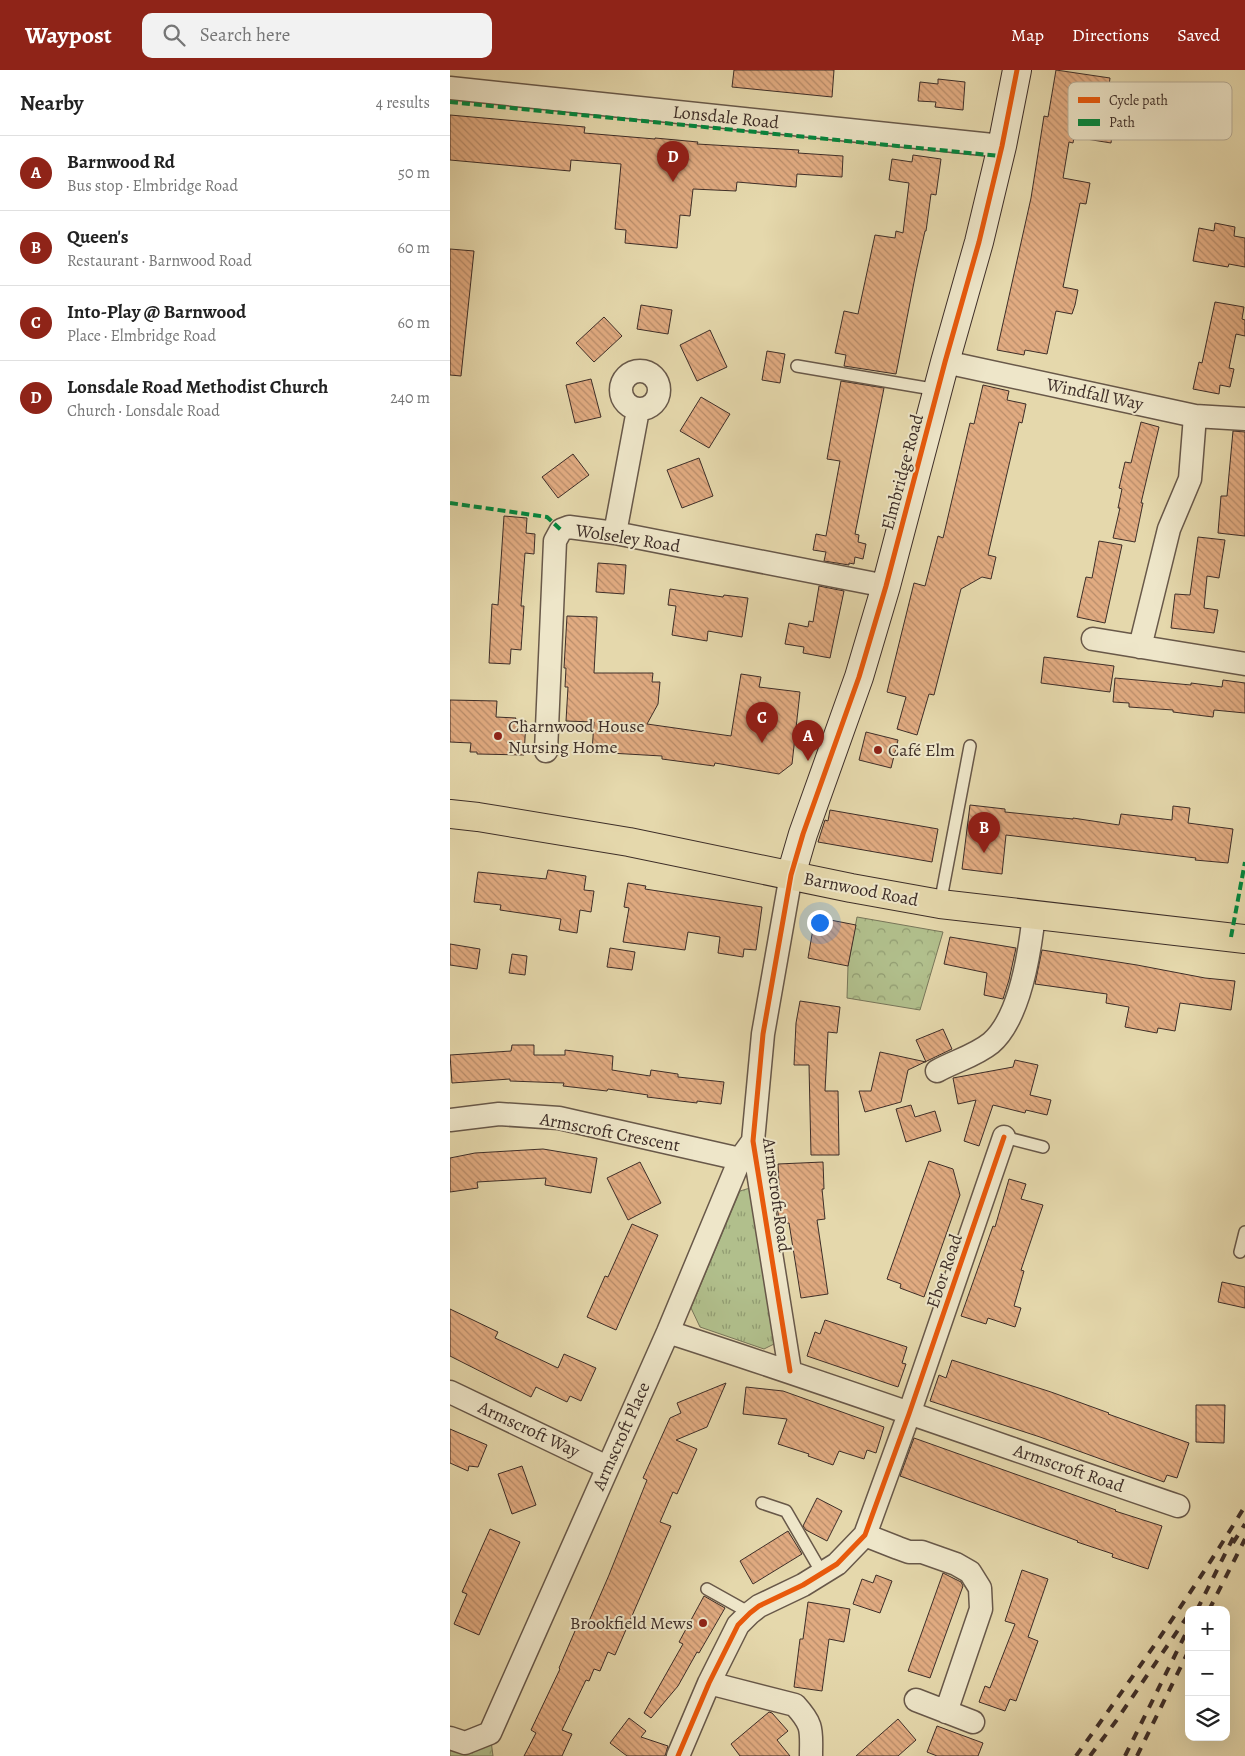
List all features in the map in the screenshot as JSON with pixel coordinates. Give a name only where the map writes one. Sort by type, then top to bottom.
[{"type":"main road","name":"Barnwood Road","points":[[450,814],[478,816],[630,842],[940,904],[1245,939]]},
{"type":"street","name":"Elmbridge Road","points":[[791,875],[803,834],[859,677],[886,586],[945,362],[979,242],[1002,146],[1017,70]]},
{"type":"street","name":"Lonsdale Road","points":[[450,88],[1002,146]]},
{"type":"street","name":"Windfall Way","points":[[945,362],[1195,416],[1245,419]]},
{"type":"street","points":[[615,533],[638,410]]},
{"type":"street","points":[[1140,647],[1169,529],[1190,479],[1195,416]]},
{"type":"street","name":"Wolseley Road","points":[[546,751],[555,541],[560,530],[568,527],[615,533],[886,586]]},
{"type":"street","points":[[1093,639],[1245,664]]},
{"type":"street","name":"Armscroft Road","points":[[790,1371],[746,1150],[763,1034],[791,875]]},
{"type":"street","points":[[937,1071],[967,1058],[992,1042],[1007,1020],[1015,1006],[1020,989],[1034,914]]},
{"type":"street","name":"Armscroft Crescent","points":[[450,1120],[499,1114],[559,1118],[746,1150]]},
{"type":"street","name":"Ebor Road","points":[[865,1535],[909,1414],[1004,1137]]},
{"type":"street","name":"Armscroft Place","points":[[450,1738],[465,1743],[490,1733],[668,1332],[746,1150]]},
{"type":"street","name":"Armscroft Road","points":[[668,1332],[790,1371],[909,1414],[1178,1506]]},
{"type":"street","name":"Armscroft Way","points":[[450,1392],[607,1467]]},
{"type":"street","points":[[678,1756],[709,1683],[738,1625],[759,1606],[803,1585],[837,1564],[865,1535],[910,1552],[922,1552],[956,1564],[970,1572],[980,1588],[981,1609],[946,1712]]},
{"type":"street","points":[[709,1683],[795,1705],[811,1727],[811,1756]]},
{"type":"street","points":[[916,1700],[973,1722]]},
{"type":"lane","points":[[797,366],[938,390]]},
{"type":"lane","points":[[940,904],[970,746]]},
{"type":"lane","points":[[1004,1137],[1043,1147]]},
{"type":"lane","points":[[1240,1252],[1245,1232]]},
{"type":"lane","points":[[762,1504],[786,1512],[822,1574]]},
{"type":"lane","points":[[707,1589],[750,1613]]},
{"type":"green space","points":[[857,917],[943,932],[920,1010],[847,998],[848,966]]},
{"type":"green space","points":[[750,1188],[774,1344],[764,1349],[700,1327],[691,1308],[740,1191]]},
{"type":"green space","points":[[490,1733],[493,1756],[450,1756],[450,1738]]},
{"type":"building","points":[[734,70],[834,70],[832,97],[732,87]]},
{"type":"building","points":[[1056,70],[1110,78],[1109,82],[1068,82],[1068,140],[1074,140],[1073,143],[1069,142],[1063,178],[1090,183],[1086,204],[1080,203],[1063,287],[1078,290],[1072,314],[1056,311],[1047,354],[1025,350],[1024,355],[997,350],[1031,198],[1044,116],[1048,117]]},
{"type":"building","points":[[938,79],[965,82],[963,110],[935,107],[936,102],[918,101],[920,82],[938,84]]},
{"type":"building","points":[[450,115],[585,127],[584,133],[698,142],[697,144],[799,150],[798,153],[843,156],[842,177],[797,174],[796,187],[737,182],[736,191],[693,189],[690,216],[680,215],[677,248],[625,243],[626,230],[615,229],[621,164],[571,160],[570,171],[450,160]]},
{"type":"building","points":[[1092,140],[1111,140],[1111,143]]},
{"type":"building","points":[[913,155],[941,159],[936,195],[931,194],[926,231],[896,374],[844,366],[846,355],[835,353],[844,311],[858,314],[875,235],[895,238],[896,231],[903,233],[909,183],[889,180],[892,159],[912,162]]},
{"type":"building","points":[[1215,223],[1235,227],[1234,236],[1245,238],[1245,267],[1229,264],[1228,267],[1193,261],[1199,228],[1214,231]]},
{"type":"building","points":[[450,249],[474,251],[461,376],[450,375]]},
{"type":"building","points":[[1215,302],[1244,307],[1242,319],[1245,320],[1245,336],[1236,334],[1229,368],[1234,369],[1230,387],[1220,385],[1219,394],[1193,389],[1199,362],[1202,363]]},
{"type":"building","points":[[641,305],[672,310],[668,334],[637,329]]},
{"type":"building","points":[[604,317],[622,336],[594,362],[576,343]]},
{"type":"building","points":[[710,330],[727,367],[697,381],[680,345]]},
{"type":"building","points":[[767,351],[785,354],[780,383],[762,380]]},
{"type":"building","points":[[591,379],[601,417],[575,423],[566,385]]},
{"type":"building","points":[[841,381],[884,388],[855,534],[859,535],[858,542],[866,544],[863,559],[855,557],[854,564],[849,563],[849,565],[824,561],[826,552],[813,550],[816,534],[826,536],[840,461],[827,459]]},
{"type":"building","points":[[983,385],[1009,391],[1007,400],[1026,404],[1022,423],[1019,422],[988,555],[996,557],[991,579],[982,577],[961,589],[934,695],[929,694],[917,735],[897,729],[906,697],[887,692],[914,583],[925,586],[938,536],[943,538],[970,423],[974,424]]},
{"type":"building","points":[[701,397],[730,414],[709,448],[680,431]]},
{"type":"building","points":[[1141,422],[1159,427],[1141,503],[1143,503],[1135,542],[1113,538],[1120,508],[1118,508],[1122,489],[1119,488],[1125,462],[1131,463]]},
{"type":"building","points":[[1233,431],[1245,432],[1245,536],[1218,533],[1221,496],[1227,496]]},
{"type":"building","points":[[573,454],[589,475],[558,498],[542,477]]},
{"type":"building","points":[[699,458],[713,496],[682,508],[667,470]]},
{"type":"building","points":[[504,516],[527,518],[526,533],[535,534],[534,554],[525,553],[521,606],[524,606],[521,650],[511,649],[510,664],[489,663],[492,604],[498,605]]},
{"type":"building","points":[[1198,537],[1225,540],[1219,578],[1207,576],[1204,608],[1218,610],[1214,633],[1171,628],[1175,594],[1190,595]]},
{"type":"building","points":[[1099,541],[1122,545],[1105,623],[1077,617],[1086,577],[1092,578]]},
{"type":"building","points":[[598,563],[626,565],[624,594],[596,592]]},
{"type":"building","points":[[819,586],[844,591],[830,658],[803,653],[804,647],[785,644],[789,623],[808,627],[809,621],[813,622]]},
{"type":"building","points":[[670,589],[723,597],[724,595],[748,598],[742,637],[708,631],[707,641],[672,635],[676,606],[668,605]]},
{"type":"building","points":[[567,616],[597,617],[594,673],[653,673],[652,682],[660,682],[658,704],[647,724],[731,736],[741,674],[761,677],[759,687],[800,692],[792,764],[779,774],[715,763],[714,766],[662,759],[662,756],[592,752],[594,722],[566,721],[568,687],[565,687],[566,668],[564,668]]},
{"type":"building","points":[[1044,657],[1114,666],[1110,692],[1041,683]]},
{"type":"building","points":[[1115,678],[1222,687],[1223,680],[1245,683],[1245,713],[1214,710],[1213,717],[1173,712],[1173,710],[1129,707],[1129,703],[1113,702]]},
{"type":"building","name":"Charnwood House Nursing Home","points":[[450,700],[497,701],[496,717],[516,718],[515,720],[526,721],[524,755],[477,754],[477,752],[470,752],[471,743],[450,742]]},
{"type":"building","name":"Café Elm","points":[[866,732],[898,740],[891,768],[859,760]]},
{"type":"building","points":[[970,805],[1005,809],[1005,812],[1073,818],[1119,825],[1121,814],[1172,820],[1173,806],[1190,808],[1188,823],[1233,829],[1228,863],[1006,835],[1002,874],[962,869]]},
{"type":"building","points":[[830,810],[938,829],[932,862],[818,842],[825,820],[828,821]]},
{"type":"building","points":[[548,870],[586,876],[584,890],[594,891],[591,912],[580,910],[577,933],[559,930],[561,919],[500,910],[501,905],[474,902],[478,872],[546,879]]},
{"type":"building","points":[[628,883],[646,886],[645,889],[762,907],[756,950],[744,949],[743,957],[718,953],[720,937],[688,932],[685,950],[623,942],[629,908],[624,907]]},
{"type":"building","points":[[815,917],[856,925],[848,966],[808,958]]},
{"type":"building","points":[[950,937],[1016,948],[1003,999],[984,995],[987,973],[944,964]]},
{"type":"building","points":[[450,944],[480,949],[477,969],[450,965]]},
{"type":"building","points":[[610,948],[635,952],[632,970],[607,967]]},
{"type":"building","points":[[1042,950],[1205,978],[1235,981],[1231,1010],[1180,1003],[1175,1031],[1158,1028],[1157,1033],[1125,1027],[1129,1007],[1106,1003],[1107,994],[1035,984]]},
{"type":"building","points":[[512,954],[527,956],[525,975],[509,973]]},
{"type":"building","points":[[800,1001],[840,1007],[837,1033],[828,1032],[825,1091],[838,1091],[839,1155],[811,1155],[809,1065],[794,1065],[796,1023]]},
{"type":"building","points":[[943,1029],[952,1049],[926,1062],[916,1040]]},
{"type":"building","points":[[512,1045],[534,1045],[534,1055],[565,1055],[565,1050],[613,1056],[612,1070],[650,1076],[651,1070],[678,1074],[678,1077],[724,1082],[721,1104],[647,1097],[648,1095],[608,1089],[607,1091],[563,1086],[564,1083],[510,1081],[510,1079],[452,1083],[450,1055],[511,1051]]},
{"type":"building","points":[[880,1052],[925,1062],[908,1070],[901,1102],[865,1112],[859,1091],[871,1091]]},
{"type":"building","points":[[1015,1060],[1038,1065],[1030,1095],[1051,1100],[1047,1115],[1026,1110],[1025,1113],[993,1105],[979,1146],[964,1141],[976,1100],[958,1104],[953,1078],[1013,1067]]},
{"type":"building","points":[[911,1105],[915,1117],[935,1111],[941,1131],[906,1142],[896,1109]]},
{"type":"building","points":[[543,1149],[597,1158],[591,1193],[545,1185],[546,1178],[477,1182],[478,1188],[450,1192],[450,1158],[475,1153]]},
{"type":"building","points":[[929,1161],[953,1169],[960,1195],[924,1297],[900,1288],[901,1284],[887,1279]]},
{"type":"building","points":[[640,1162],[661,1203],[628,1220],[607,1178]]},
{"type":"building","points":[[823,1162],[824,1189],[822,1189],[825,1219],[817,1220],[828,1294],[801,1298],[789,1223],[780,1224],[776,1202],[780,1201],[778,1164]]},
{"type":"building","points":[[1009,1179],[1026,1184],[1021,1199],[1043,1205],[1021,1270],[1024,1271],[1014,1306],[1021,1308],[1015,1327],[988,1318],[986,1324],[961,1316],[993,1226],[995,1227]]},
{"type":"building","points":[[632,1224],[658,1235],[616,1330],[587,1317],[605,1276],[608,1277]]},
{"type":"building","points":[[1222,1282],[1245,1287],[1245,1308],[1218,1302]]},
{"type":"building","points":[[450,1309],[498,1332],[495,1338],[558,1368],[564,1354],[596,1368],[581,1401],[570,1396],[567,1402],[536,1387],[531,1397],[450,1356]]},
{"type":"building","points":[[825,1320],[907,1347],[902,1363],[906,1364],[898,1387],[807,1356],[815,1332],[820,1334]]},
{"type":"building","points":[[952,1360],[1051,1392],[1189,1443],[1177,1478],[1167,1475],[1164,1482],[1040,1437],[930,1401],[939,1375],[946,1378]]},
{"type":"building","points":[[726,1383],[707,1427],[676,1440],[697,1449],[677,1494],[673,1492],[660,1522],[671,1526],[615,1655],[608,1652],[600,1671],[594,1669],[589,1681],[586,1680],[562,1730],[572,1734],[562,1756],[524,1756],[536,1733],[531,1730],[560,1669],[578,1624],[586,1628],[609,1575],[647,1480],[643,1478],[670,1418],[681,1413],[677,1403]]},
{"type":"building","points":[[746,1387],[783,1391],[884,1427],[876,1453],[867,1450],[864,1459],[839,1451],[833,1465],[808,1456],[809,1454],[778,1444],[787,1419],[743,1414]]},
{"type":"building","points":[[1196,1405],[1225,1405],[1224,1443],[1196,1442]]},
{"type":"building","points":[[450,1429],[487,1445],[478,1467],[469,1466],[468,1471],[450,1463]]},
{"type":"building","points":[[914,1438],[1115,1511],[1162,1526],[1148,1569],[1112,1557],[1113,1554],[900,1476]]},
{"type":"building","points":[[522,1466],[536,1505],[512,1514],[498,1474]]},
{"type":"building","points":[[817,1498],[842,1511],[827,1541],[806,1530],[803,1526]]},
{"type":"building","points":[[490,1529],[520,1542],[479,1635],[454,1624],[467,1594],[462,1592]]},
{"type":"building","points":[[788,1531],[802,1554],[753,1584],[740,1561]]},
{"type":"building","points":[[1022,1570],[1048,1579],[1028,1637],[1038,1641],[1016,1701],[1010,1699],[1005,1711],[979,1702],[985,1686],[990,1688],[1015,1624],[1005,1621]]},
{"type":"building","points":[[943,1573],[961,1582],[963,1586],[930,1678],[908,1671]]},
{"type":"building","points":[[876,1575],[892,1581],[880,1613],[853,1604],[862,1579],[873,1583]]},
{"type":"building","points":[[704,1596],[725,1608],[678,1686],[651,1718],[644,1713],[683,1644],[679,1642]]},
{"type":"building","points":[[808,1602],[850,1609],[844,1642],[829,1639],[822,1691],[794,1687],[800,1639],[803,1639]]},
{"type":"building","points":[[769,1712],[788,1731],[777,1740],[790,1756],[740,1756],[731,1744]]},
{"type":"building","points":[[629,1718],[646,1731],[641,1737],[668,1746],[665,1756],[627,1756],[610,1743]]},
{"type":"building","points":[[898,1719],[916,1740],[898,1756],[856,1756]]},
{"type":"building","points":[[937,1726],[983,1743],[978,1756],[937,1756],[927,1752]]},
{"type":"railway","points":[[1076,1756],[1205,1570],[1245,1506]]},
{"type":"railway","points":[[1233,1543],[1245,1524]]},
{"type":"railway","points":[[1199,1606],[1234,1536]]},
{"type":"railway","points":[[1211,1606],[1245,1539]]},
{"type":"railway","points":[[1090,1756],[1185,1620]]},
{"type":"railway","points":[[1125,1756],[1185,1635]]},
{"type":"railway","points":[[1137,1756],[1189,1651]]},
{"type":"marked path","points":[[450,102],[1000,156]]},
{"type":"marked path","points":[[450,503],[547,517],[561,530]]},
{"type":"marked path","points":[[1231,937],[1245,862]]},
{"type":"cycle path","points":[[790,1371],[753,1141],[763,1034],[791,875],[803,834],[859,677],[886,586],[945,362],[979,242],[1002,146],[1017,70]]},
{"type":"cycle path","points":[[678,1756],[709,1683],[738,1625],[759,1606],[803,1585],[837,1564],[865,1535],[909,1414],[1004,1137]]},
{"type":"place","name":"Lonsdale Road Methodist Church","points":[[673,182]]},
{"type":"place","name":"Charnwood House Nursing Home","points":[[498,736]]},
{"type":"place","name":"Into-Play @ Barnwood","points":[[762,743]]},
{"type":"place","name":"Café Elm","points":[[878,750]]},
{"type":"place","name":"Barnwood Rd","points":[[808,761]]},
{"type":"place","name":"Queen's","points":[[984,853]]},
{"type":"place","name":"Brookfield Mews","points":[[703,1623]]}]
